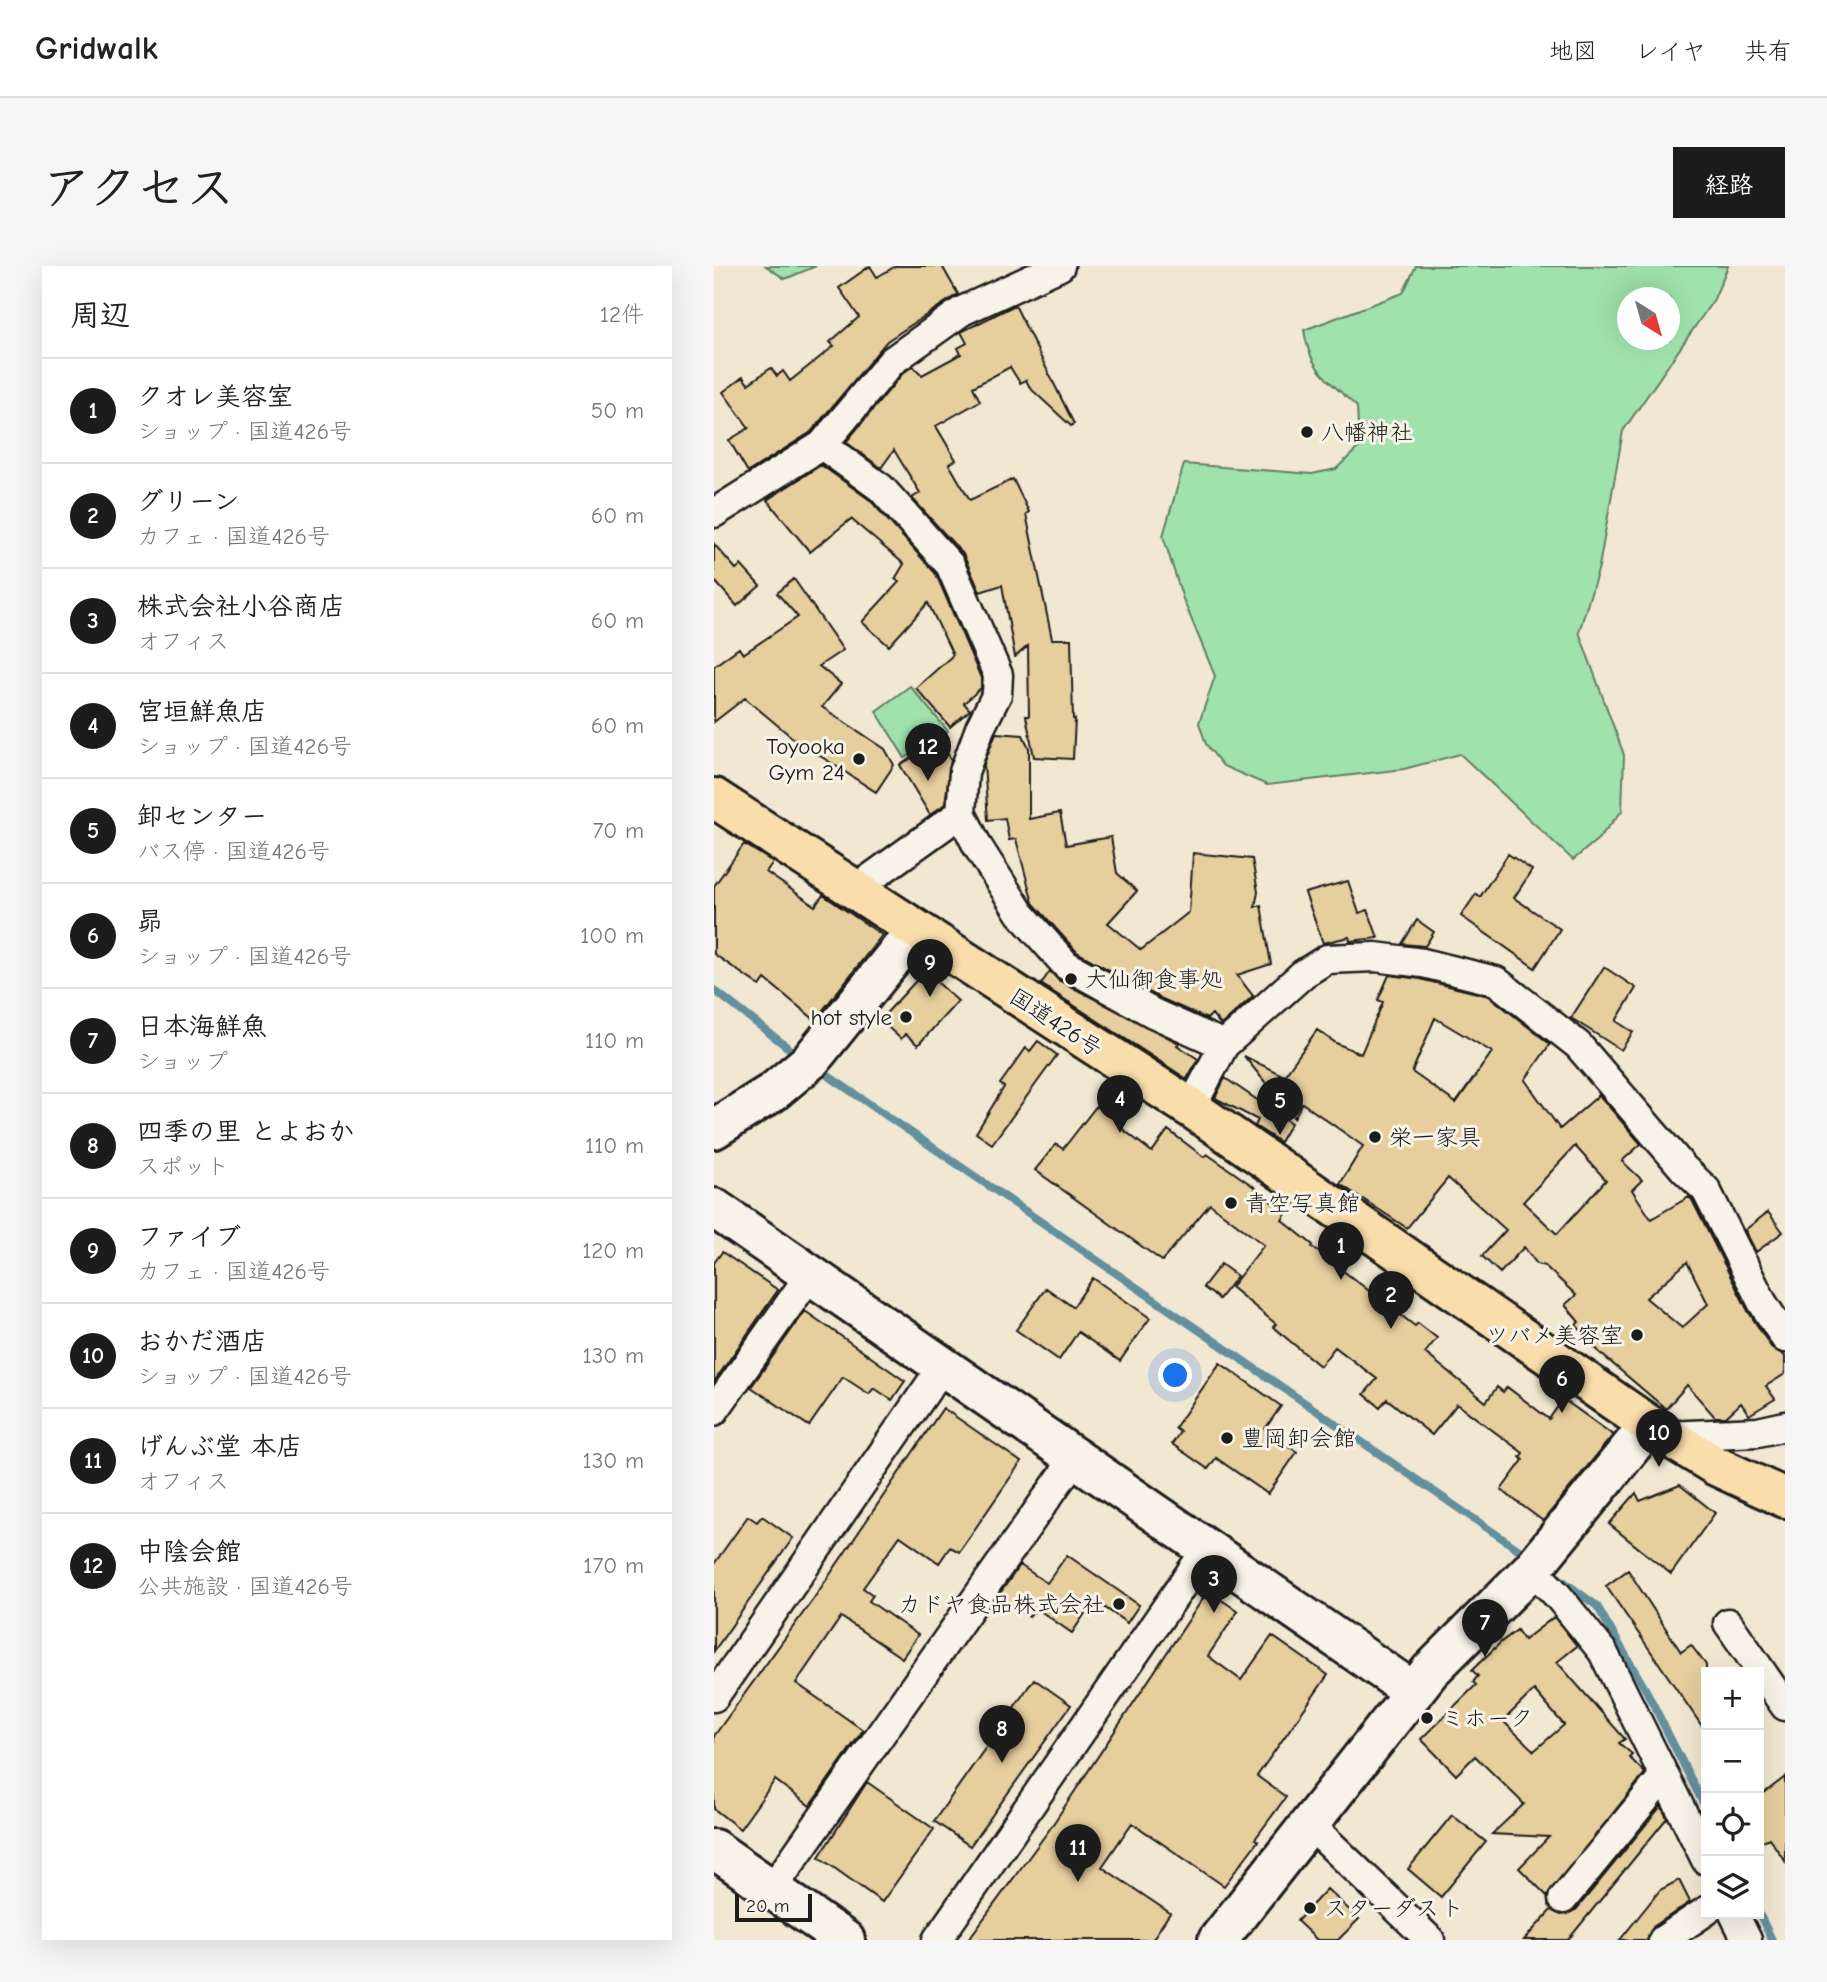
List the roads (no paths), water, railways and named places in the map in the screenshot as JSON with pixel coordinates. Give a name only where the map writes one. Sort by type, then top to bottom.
[{"type":"highway","name":"国道426号","points":[[714,798],[1191,1108],[1657,1431],[1716,1466],[1785,1498]]},
{"type":"street","points":[[714,513],[822,445],[892,361],[972,306],[1060,266]]},
{"type":"street","points":[[822,445],[881,488],[950,565],[998,675],[997,694],[980,728],[964,772],[961,813],[978,847],[1020,913],[1066,965],[1153,1013],[1224,1045]]},
{"type":"street","points":[[853,890],[961,813]]},
{"type":"street","points":[[714,1129],[773,1092],[810,1061],[915,931]]},
{"type":"street","points":[[1191,1108],[1224,1045],[1303,974],[1326,959],[1375,957],[1411,961],[1456,969],[1496,981],[1578,1045],[1684,1169],[1706,1190],[1762,1301],[1785,1338]]},
{"type":"street","points":[[714,1208],[1414,1692]]},
{"type":"street","points":[[714,1411],[810,1275]]},
{"type":"street","points":[[714,1697],[943,1366]]},
{"type":"street","points":[[1218,1940],[1414,1692],[1532,1569],[1564,1529],[1657,1431],[1758,1432],[1785,1426]]},
{"type":"street","points":[[772,1889],[1075,1458]]},
{"type":"street","points":[[937,1940],[1207,1549]]},
{"type":"street","points":[[1532,1569],[1567,1606],[1603,1652],[1704,1856]]},
{"type":"street","points":[[1728,1623],[1785,1706]]},
{"type":"street","points":[[1563,1899],[1664,1776]]},
{"type":"street","points":[[1308,1823],[1430,1940]]},
{"type":"street","points":[[714,1849],[845,1940]]},
{"type":"street","points":[[1666,1938],[1701,1914]]},
{"type":"street","points":[[1736,1919],[1747,1940]]},
{"type":"waterway","points":[[714,990],[800,1057]]},
{"type":"waterway","points":[[817,1068],[1528,1556]]},
{"type":"waterway","points":[[1555,1575],[1597,1606],[1647,1692],[1701,1799]]},
{"type":"waterway","points":[[1762,1919],[1772,1940]]},
{"type":"place","name":"八幡神社","points":[[1307,432]]},
{"type":"place","name":"Toyooka Gym 24","points":[[859,759]]},
{"type":"place","name":"中陰会館","points":[[928,781]]},
{"type":"place","name":"大仙御食事処","points":[[1071,979]]},
{"type":"place","name":"ファイブ","points":[[930,997]]},
{"type":"place","name":"hot style","points":[[906,1017]]},
{"type":"place","name":"宮垣鮮魚店","points":[[1120,1133]]},
{"type":"place","name":"卸センター","points":[[1280,1135]]},
{"type":"place","name":"栄一家具","points":[[1375,1137]]},
{"type":"place","name":"青空写真館","points":[[1231,1203]]},
{"type":"place","name":"クオレ美容室","points":[[1341,1280]]},
{"type":"place","name":"グリーン","points":[[1391,1329]]},
{"type":"place","name":"ツバメ美容室","points":[[1637,1335]]},
{"type":"place","name":"昴","points":[[1562,1413]]},
{"type":"place","name":"豊岡卸会館","points":[[1227,1438]]},
{"type":"place","name":"おかだ酒店","points":[[1659,1467]]},
{"type":"place","name":"カドヤ食品株式会社","points":[[1119,1604]]},
{"type":"place","name":"株式会社小谷商店","points":[[1214,1613]]},
{"type":"place","name":"日本海鮮魚","points":[[1485,1657]]},
{"type":"place","name":"ミホーク","points":[[1427,1718]]},
{"type":"place","name":"四季の里 とよおか","points":[[1002,1763]]},
{"type":"place","name":"げんぶ堂 本店","points":[[1078,1882]]},
{"type":"place","name":"スターダスト","points":[[1310,1908]]}]
